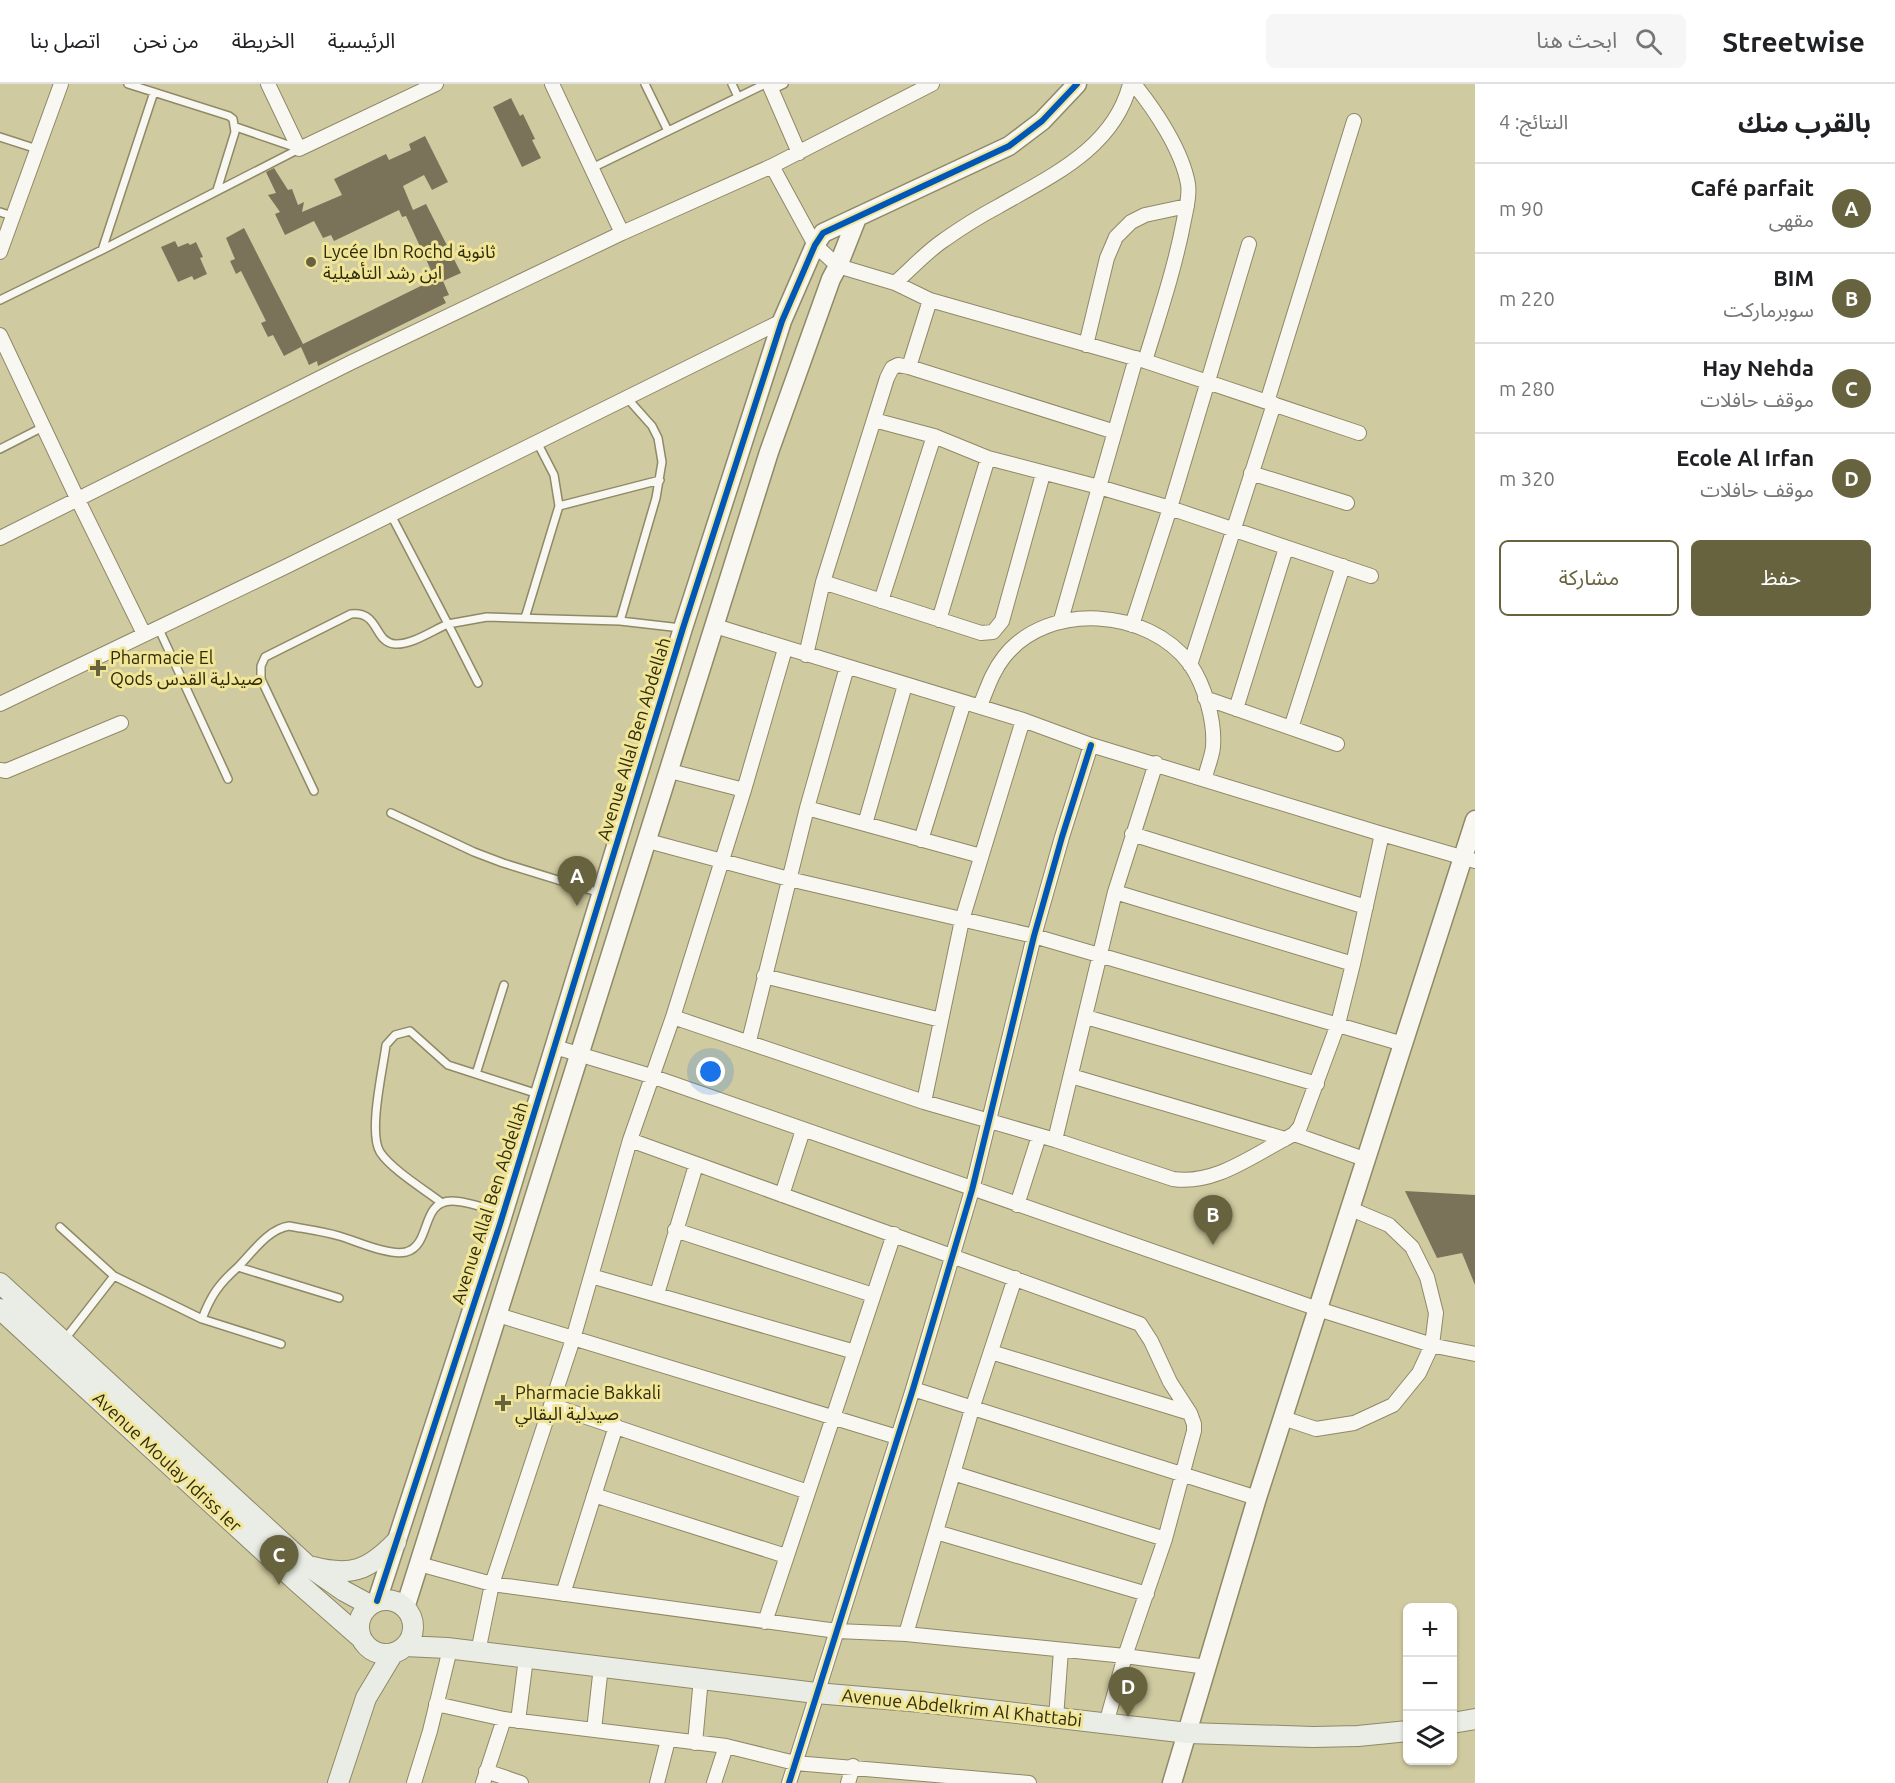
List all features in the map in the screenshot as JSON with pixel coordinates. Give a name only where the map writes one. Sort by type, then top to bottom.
[{"type":"main road","name":"Avenue Moulay Idriss Ier","points":[[0,1283],[308,1566],[344,1592],[374,1603]]},
{"type":"main road","name":"Avenue Moulay Idriss Ier","points":[[0,1308],[365,1643]]},
{"type":"main road","points":[[308,1566],[331,1572],[357,1570],[374,1562],[396,1542]]},
{"type":"main road","points":[[366,1698],[365,1643],[359,1631],[361,1616],[374,1603],[387,1599],[397,1602],[449,1648]]},
{"type":"main road","points":[[338,1783],[366,1698],[399,1650],[411,1638],[413,1629],[409,1613]]},
{"type":"main road","points":[[365,1643],[380,1653],[399,1650]]},
{"type":"main road","name":"Avenue Abdelkrim Al Khattabi","points":[[399,1650],[449,1648],[816,1693],[921,1702],[1188,1733],[1313,1737],[1403,1731]]},
{"type":"main road","points":[[1457,1722],[1475,1719]]},
{"type":"street","points":[[0,252],[6,214],[37,149],[61,84]]},
{"type":"street","points":[[268,84],[300,148],[436,84]]},
{"type":"street","points":[[552,84],[622,233]]},
{"type":"street","points":[[0,538],[352,362],[622,233],[772,166],[932,84]]},
{"type":"street","name":"Avenue Allal Ben Abdellah","points":[[374,1603],[503,1214],[683,628],[783,321],[814,245],[823,233],[1009,146],[1042,121],[1077,84]]},
{"type":"street","points":[[895,283],[942,241],[996,207],[1060,172],[1092,146],[1105,134],[1125,102],[1130,84]]},
{"type":"street","points":[[1061,620],[1115,432],[1177,253],[1187,206],[1188,185],[1182,165],[1157,115],[1134,84]]},
{"type":"street","points":[[772,85],[799,153]]},
{"type":"street","points":[[1190,664],[1251,473],[1354,121]]},
{"type":"street","points":[[772,166],[814,245],[838,266],[895,283],[930,300],[1140,360],[1359,434]]},
{"type":"street","points":[[1086,345],[1107,258],[1116,237],[1131,222],[1145,215],[1187,206]]},
{"type":"street","points":[[409,1613],[419,1564],[769,452],[831,279],[858,218]]},
{"type":"street","points":[[1132,625],[1170,508],[1206,381],[1249,244]]},
{"type":"street","points":[[909,368],[930,300]]},
{"type":"street","points":[[0,704],[783,321]]},
{"type":"street","points":[[0,335],[144,634]]},
{"type":"street","points":[[806,655],[823,582],[889,372],[898,365],[1115,432]]},
{"type":"street","points":[[874,420],[934,436],[988,458],[1170,508],[1371,576]]},
{"type":"street","points":[[881,601],[934,436]]},
{"type":"street","points":[[939,620],[988,458]]},
{"type":"street","points":[[1251,473],[1347,503]]},
{"type":"street","points":[[823,582],[981,633],[993,632],[1002,621],[1043,474]]},
{"type":"street","points":[[1236,709],[1286,548]]},
{"type":"street","points":[[1291,728],[1343,566]]},
{"type":"street","points":[[980,706],[993,673],[1005,656],[1018,642],[1033,632],[1061,620],[1088,617],[1132,625],[1158,637],[1174,648],[1190,664],[1205,698],[1212,722],[1213,747],[1205,778]]},
{"type":"street","points":[[715,626],[980,706],[1091,745],[1469,859]]},
{"type":"street","points":[[478,1652],[492,1584],[573,1339],[630,1140],[673,1017],[722,862],[785,648]]},
{"type":"street","points":[[749,1041],[807,808],[847,667]]},
{"type":"street","points":[[865,824],[905,685]]},
{"type":"street","points":[[1205,698],[1337,744]]},
{"type":"street","points":[[921,840],[964,702]]},
{"type":"street","points":[[924,1102],[962,920],[1023,720]]},
{"type":"street","points":[[0,770],[6,771],[121,723]]},
{"type":"street","points":[[789,1783],[913,1389],[972,1190],[1034,936],[1055,858],[1091,745]]},
{"type":"street","points":[[1055,1140],[1115,892],[1156,763]]},
{"type":"street","points":[[670,771],[744,790]]},
{"type":"street","points":[[807,808],[981,856]]},
{"type":"street","points":[[1172,1783],[1257,1498],[1403,1044],[1469,859],[1475,820]]},
{"type":"street","points":[[1132,834],[1366,907]]},
{"type":"street","points":[[673,1017],[924,1102],[1055,1140],[1173,1179],[1188,1181],[1204,1179],[1290,1136],[1305,1116],[1338,1024],[1382,834]]},
{"type":"street","points":[[648,841],[789,879],[1034,936],[1403,1044]]},
{"type":"street","points":[[1115,892],[1353,964]]},
{"type":"street","points":[[764,976],[941,1020]]},
{"type":"street","points":[[1086,1017],[1317,1084]]},
{"type":"street","points":[[555,1047],[651,1076],[1318,1309],[1432,1345],[1475,1354]]},
{"type":"street","points":[[1071,1076],[1290,1136],[1367,1160]]},
{"type":"street","points":[[782,1195],[803,1130]]},
{"type":"street","points":[[1017,1205],[1039,1136]]},
{"type":"street","points":[[630,1140],[952,1254],[1140,1324],[1152,1341],[1180,1399],[1190,1413],[1194,1431],[1165,1539],[1125,1656],[1106,1724]]},
{"type":"street","points":[[657,1294],[696,1165]]},
{"type":"street","points":[[1283,1418],[1316,1428],[1354,1423],[1393,1405],[1419,1373],[1432,1345],[1436,1313],[1427,1277],[1412,1247],[1389,1225],[1351,1209]]},
{"type":"street","points":[[675,1230],[873,1295]]},
{"type":"street","points":[[765,1622],[894,1234]]},
{"type":"street","points":[[591,1276],[855,1352]]},
{"type":"street","points":[[906,1634],[972,1409],[1015,1278]]},
{"type":"street","points":[[498,1315],[897,1437]]},
{"type":"street","points":[[991,1352],[1190,1413]]},
{"type":"street","points":[[913,1389],[1257,1498]]},
{"type":"street","points":[[551,1405],[808,1492]]},
{"type":"street","points":[[563,1594],[616,1426]]},
{"type":"street","points":[[953,1473],[1165,1539]]},
{"type":"street","points":[[594,1494],[786,1556]]},
{"type":"street","points":[[936,1532],[1147,1594]]},
{"type":"street","points":[[419,1564],[492,1584],[765,1622],[837,1631],[906,1634],[1125,1656],[1207,1667]]},
{"type":"street","points":[[414,1783],[430,1731],[449,1648]]},
{"type":"street","points":[[1056,1718],[1060,1650]]},
{"type":"street","points":[[518,1721],[526,1658]]},
{"type":"street","points":[[594,1730],[601,1666]]},
{"type":"street","points":[[695,1743],[701,1678]]},
{"type":"street","points":[[436,1704],[504,1719],[726,1746],[795,1762],[1026,1783]]},
{"type":"street","points":[[504,1719],[484,1777],[522,1783]]},
{"type":"street","points":[[657,1783],[668,1740]]},
{"type":"street","points":[[714,1783],[726,1746]]},
{"type":"street","points":[[848,1783],[853,1766]]},
{"type":"lane","points":[[128,84],[233,119],[236,128],[217,190]]},
{"type":"lane","points":[[645,84],[668,131]]},
{"type":"lane","points":[[732,84],[738,97]]},
{"type":"lane","points":[[592,168],[738,97],[772,85]]},
{"type":"lane","points":[[102,250],[154,92]]},
{"type":"lane","points":[[236,128],[300,148]]},
{"type":"lane","points":[[0,137],[37,149]]},
{"type":"lane","points":[[0,300],[300,148]]},
{"type":"lane","points":[[620,621],[660,480],[662,462],[658,438],[652,426],[627,398]]},
{"type":"lane","points":[[0,449],[43,427]]},
{"type":"lane","points":[[525,618],[559,506],[554,476],[537,442]]},
{"type":"lane","points":[[559,506],[660,480]]},
{"type":"lane","points":[[392,514],[478,683]]},
{"type":"lane","points":[[314,791],[261,679],[262,661],[265,657],[351,614],[370,618],[383,638],[394,644],[410,641],[448,624],[487,617],[620,621],[683,628]]},
{"type":"lane","points":[[158,627],[228,779]]},
{"type":"lane","points":[[391,813],[503,863],[603,893]]},
{"type":"lane","points":[[476,1074],[504,985]]},
{"type":"lane","points":[[442,1203],[391,1163],[380,1152],[376,1142],[374,1127],[386,1045],[395,1035],[410,1031],[448,1065],[540,1095]]},
{"type":"lane","points":[[202,1319],[215,1290],[272,1232],[288,1226],[337,1235],[388,1251],[404,1252],[419,1243],[431,1213],[442,1203],[460,1202],[503,1214]]},
{"type":"lane","points":[[60,1227],[114,1275],[202,1319],[281,1344]]},
{"type":"lane","points":[[238,1267],[339,1298]]},
{"type":"lane","points":[[64,1341],[114,1275]]},
{"type":"building","points":[[511,98],[520,116],[523,114],[541,158],[522,167],[493,107]]},
{"type":"building","points":[[425,136],[448,182],[432,190],[424,175],[403,186],[413,210],[426,204],[461,273],[443,281],[449,295],[443,297],[446,303],[318,366],[317,361],[309,365],[301,347],[284,356],[273,335],[268,337],[261,323],[266,321],[241,271],[236,274],[230,261],[235,259],[226,238],[244,228],[303,344],[435,279],[406,216],[402,217],[399,210],[334,241],[331,235],[323,238],[314,221],[285,235],[275,214],[280,212],[268,195],[276,193],[266,172],[274,168],[288,190],[292,189],[298,205],[304,202],[302,212],[342,195],[334,179],[386,154],[389,160],[411,150],[409,144]]},
{"type":"building","points":[[175,241],[178,247],[196,242],[207,274],[194,280],[192,276],[178,282],[161,247]]},
{"type":"building","points":[[1405,1191],[1475,1195],[1475,1285],[1462,1253],[1437,1258]]},
{"type":"cycle path","points":[[377,1601],[500,1224],[683,628],[782,321],[815,245],[823,233],[1009,146],[1042,121],[1077,84]]},
{"type":"cycle path","points":[[789,1783],[913,1389],[972,1190],[1034,936],[1091,745]]},
{"type":"place","name":"Lycée Ibn Rochd ثانوية ابن رشد التأهيلية","points":[[311,262]]},
{"type":"place","name":"Pharmacie El Qods صيدلية القدس","points":[[98,668]]},
{"type":"place","name":"Café parfait","points":[[577,906]]},
{"type":"place","name":"BIM","points":[[1213,1245]]},
{"type":"place","name":"Pharmacie Bakkali صيدلية البقالي","points":[[503,1403]]},
{"type":"place","name":"Hay Nehda","points":[[279,1585]]},
{"type":"place","name":"Ecole Al Irfan","points":[[1128,1717]]}]
